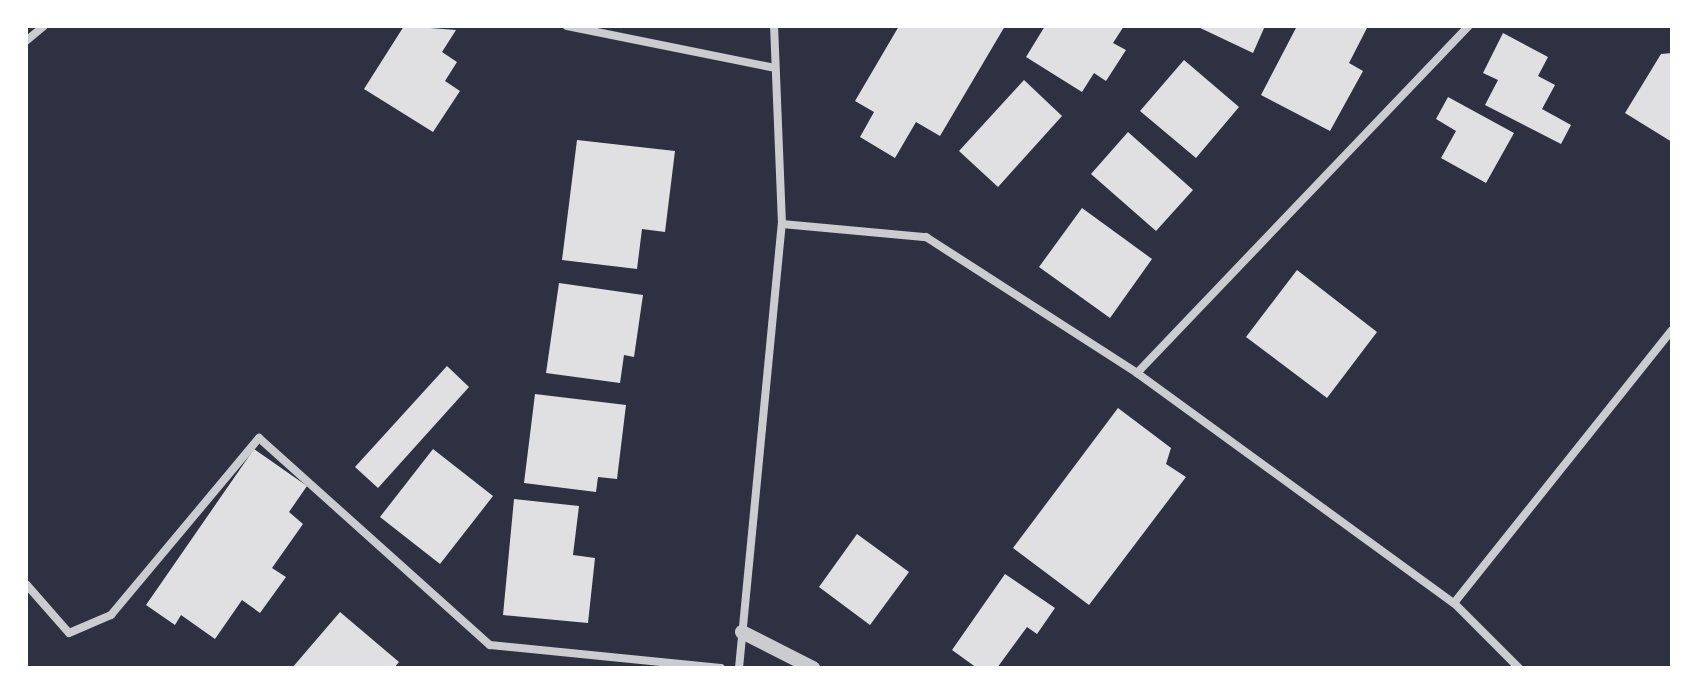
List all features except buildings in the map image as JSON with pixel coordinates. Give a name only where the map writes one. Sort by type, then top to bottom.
[{"type":"street","points":[[26,41],[44,26]]},
{"type":"street","points":[[567,26],[775,68]]},
{"type":"street","points":[[739,668],[782,224],[774,26]]},
{"type":"street","points":[[1137,373],[1469,26]]},
{"type":"street","points":[[782,224],[926,237],[1137,373],[1454,603],[1519,668]]},
{"type":"street","points":[[1454,603],[1672,330]]},
{"type":"street","points":[[26,584],[69,633],[111,615],[259,438],[490,645],[721,668]]},
{"type":"street","points":[[742,632],[813,668]]}]
